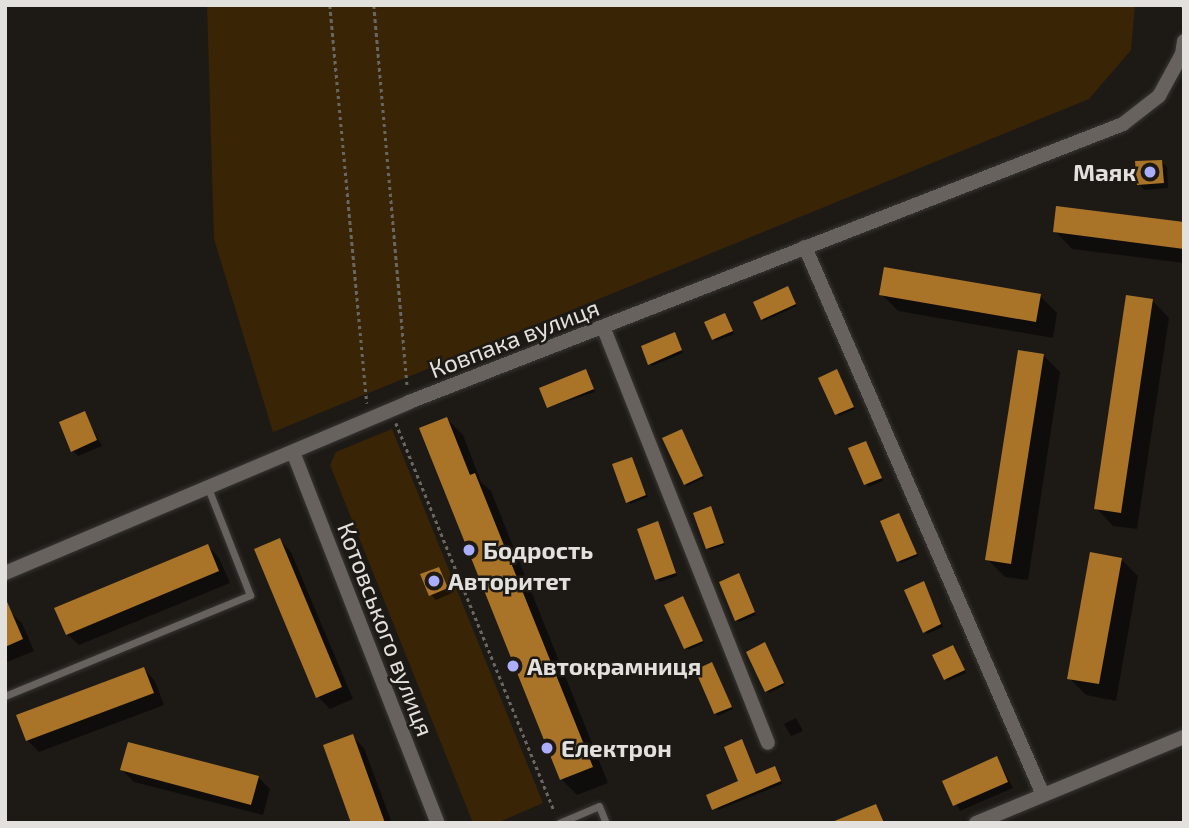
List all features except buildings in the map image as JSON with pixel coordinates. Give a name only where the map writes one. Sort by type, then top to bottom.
[{"type":"street","name":"Ковпака вулиця","points":[[5,573],[409,402],[604,329],[805,247],[1043,158],[1123,124],[1159,96],[1182,54],[1184,41]]},
{"type":"street","points":[[805,247],[1043,795]]},
{"type":"street","points":[[604,329],[768,743]]},
{"type":"street","name":"Котовського вулиця","points":[[293,452],[438,823]]},
{"type":"street","points":[[976,823],[1184,737]]},
{"type":"lane","points":[[5,696],[250,595],[208,486]]},
{"type":"lane","points":[[559,823],[600,806],[606,823]]},
{"type":"path","points":[[330,5],[368,420]]},
{"type":"path","points":[[374,5],[409,402]]},
{"type":"path","points":[[391,410],[559,823]]},
{"type":"shaded area","points":[[207,5],[1135,5],[1131,50],[1089,99],[273,432],[214,239]]},
{"type":"shaded area","points":[[392,429],[543,803],[497,823],[473,823],[330,465],[336,452]]},
{"type":"place","name":"Маяк","points":[[1150,172]]},
{"type":"place","name":"Бодрость","points":[[469,550]]},
{"type":"place","name":"Авторитет","points":[[434,581]]},
{"type":"place","name":"Автокрамниця","points":[[513,666]]},
{"type":"place","name":"Електрон","points":[[547,748]]}]
